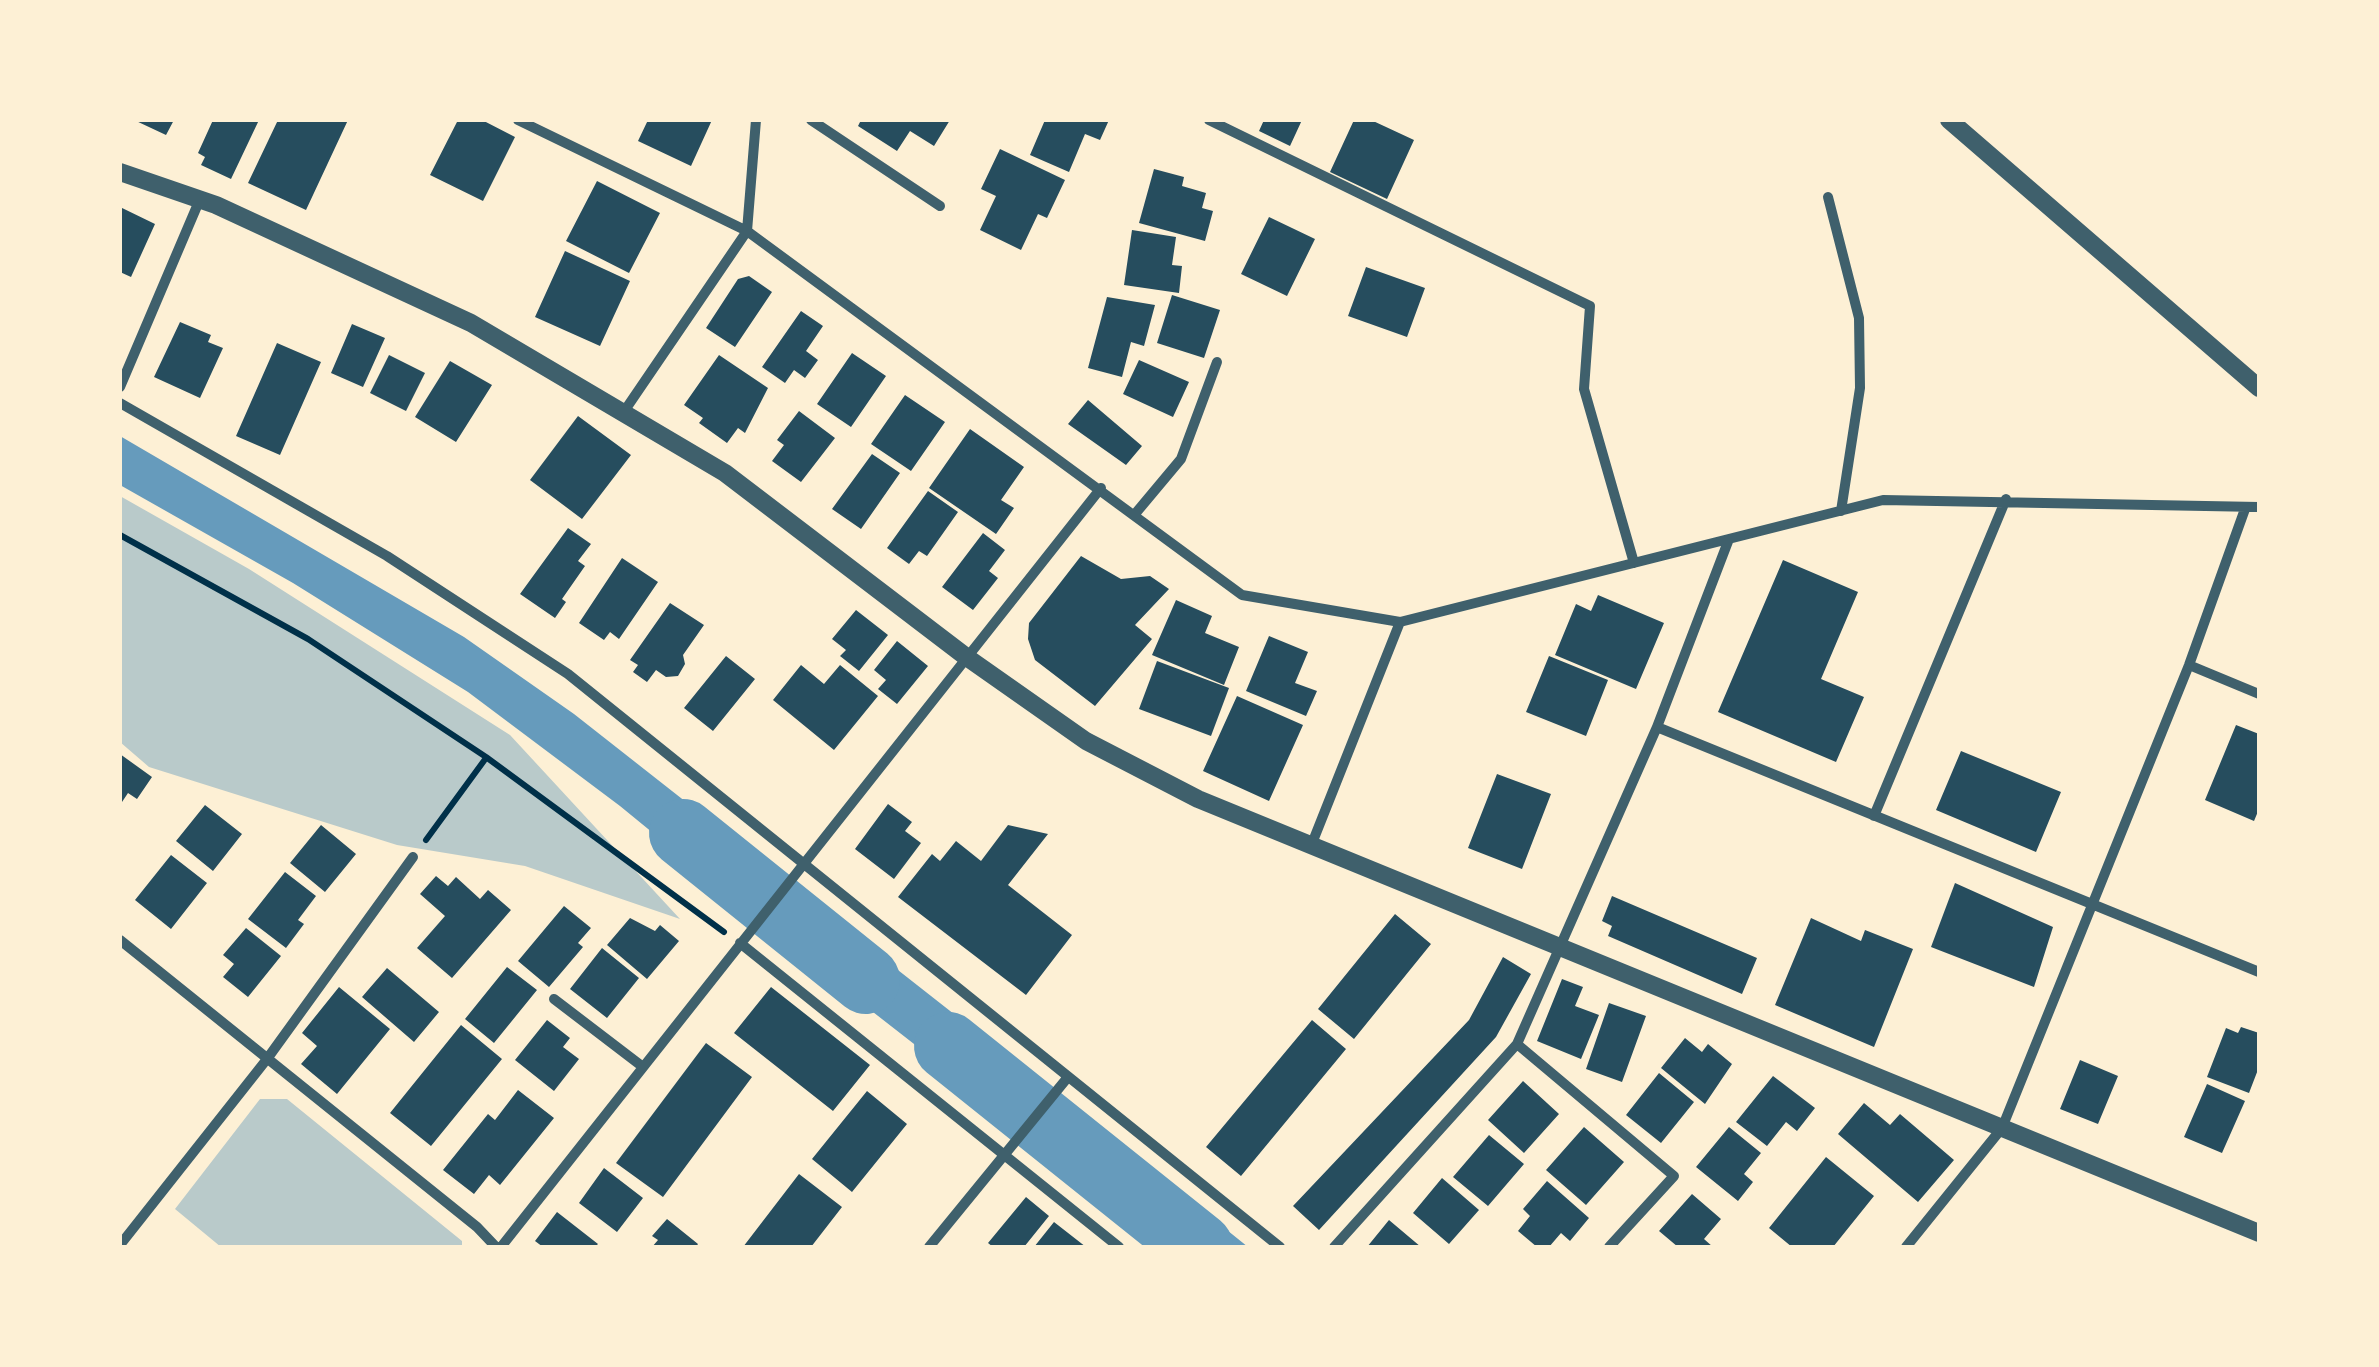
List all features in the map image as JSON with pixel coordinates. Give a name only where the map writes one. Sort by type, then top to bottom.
[{"type":"street","points":[[518,120],[747,231],[1242,595],[1400,622],[1883,500],[2006,499],[2259,507]]},
{"type":"street","points":[[623,413],[747,231],[756,120]]},
{"type":"street","points":[[811,120],[940,206]]},
{"type":"street","points":[[1209,120],[1590,306],[1584,389],[1634,563]]},
{"type":"street","points":[[1949,120],[2259,388]]},
{"type":"street","points":[[120,172],[200,200],[471,323],[725,473],[965,656],[1086,741],[1198,800],[2259,1233]]},
{"type":"street","points":[[1828,197],[1859,318],[1860,388],[1841,510]]},
{"type":"street","points":[[120,387],[200,200]]},
{"type":"street","points":[[1136,514],[1181,459],[1217,362]]},
{"type":"street","points":[[120,403],[387,556],[568,674],[1280,1247]]},
{"type":"street","points":[[120,940],[498,1247],[1101,488]]},
{"type":"street","points":[[1874,816],[2006,499]]},
{"type":"street","points":[[1906,1247],[2002,1128],[2190,665],[2244,509]]},
{"type":"street","points":[[1334,1247],[1517,1044],[1657,727],[1729,539]]},
{"type":"street","points":[[1311,846],[1400,622]]},
{"type":"street","points":[[2190,665],[2259,694]]},
{"type":"street","points":[[1657,727],[2259,972]]},
{"type":"street","points":[[120,1245],[267,1058],[413,858]]},
{"type":"street","points":[[743,939],[1002,1156],[1119,1247]]},
{"type":"street","points":[[554,999],[642,1067]]},
{"type":"street","points":[[1517,1044],[1674,1176],[1609,1247]]},
{"type":"street","points":[[929,1247],[1068,1077]]},
{"type":"path","points":[[120,535],[308,639],[486,757],[743,939]]},
{"type":"path","points":[[413,858],[486,757]]},
{"type":"shaded area","points":[[120,496],[249,569],[510,735],[680,919],[525,866],[397,845],[149,767],[120,742]]},
{"type":"shaded area","points":[[260,1099],[287,1099],[462,1241],[462,1247],[221,1247],[175,1209]]},
{"type":"water","points":[[120,436],[464,637],[574,714],[770,868],[741,905],[620,806],[468,692],[293,583],[120,485]]},
{"type":"water","points":[[810,901],[1038,1080],[1009,1118],[778,938]]},
{"type":"water","points":[[1073,1106],[1248,1247],[1174,1247],[1045,1142]]},
{"type":"building","points":[[134,120],[174,120],[166,135]]},
{"type":"building","points":[[213,120],[259,120],[231,179],[201,165],[205,157],[198,153]]},
{"type":"building","points":[[278,120],[348,120],[306,210],[248,183]]},
{"type":"building","points":[[458,120],[482,120],[515,137],[483,201],[430,175]]},
{"type":"building","points":[[648,120],[712,120],[691,166],[638,141]]},
{"type":"building","points":[[861,120],[950,120],[934,146],[910,131],[897,151],[858,126]]},
{"type":"building","points":[[1045,120],[1109,120],[1100,140],[1085,134],[1069,172],[1030,155]]},
{"type":"building","points":[[1264,120],[1302,120],[1290,146],[1259,131]]},
{"type":"building","points":[[1354,120],[1371,120],[1414,140],[1387,199],[1330,172]]},
{"type":"building","points":[[1000,149],[1065,180],[1047,218],[1038,214],[1021,250],[980,230],[996,196],[981,189]]},
{"type":"building","points":[[1154,169],[1184,177],[1182,186],[1206,193],[1202,208],[1213,211],[1205,241],[1139,223]]},
{"type":"building","points":[[597,181],[660,213],[629,273],[566,241]]},
{"type":"building","points":[[120,207],[155,224],[131,277],[120,272]]},
{"type":"building","points":[[1269,217],[1315,239],[1287,296],[1241,274]]},
{"type":"building","points":[[1132,230],[1176,237],[1172,265],[1182,266],[1179,293],[1124,285]]},
{"type":"building","points":[[565,251],[630,281],[600,346],[535,317]]},
{"type":"building","points":[[1366,267],[1425,288],[1407,337],[1348,316]]},
{"type":"building","points":[[749,276],[772,292],[735,347],[706,328],[738,279]]},
{"type":"building","points":[[1172,295],[1220,310],[1204,358],[1157,343]]},
{"type":"building","points":[[1107,297],[1155,305],[1144,346],[1131,342],[1122,377],[1088,368]]},
{"type":"building","points":[[801,311],[823,326],[806,351],[818,360],[805,378],[794,370],[785,383],[762,367]]},
{"type":"building","points":[[180,322],[211,335],[208,342],[223,348],[200,398],[154,377]]},
{"type":"building","points":[[352,324],[385,338],[363,387],[331,373]]},
{"type":"building","points":[[277,343],[321,362],[280,455],[236,436]]},
{"type":"building","points":[[852,353],[886,376],[851,427],[817,404]]},
{"type":"building","points":[[389,355],[425,373],[406,411],[370,393]]},
{"type":"building","points":[[719,355],[768,388],[745,433],[738,428],[727,443],[699,423],[703,418],[684,405]]},
{"type":"building","points":[[1139,360],[1189,382],[1173,417],[1123,394]]},
{"type":"building","points":[[450,361],[492,385],[456,442],[415,417]]},
{"type":"building","points":[[905,395],[945,422],[911,471],[871,444]]},
{"type":"building","points":[[1088,400],[1142,446],[1126,465],[1068,424]]},
{"type":"building","points":[[799,411],[835,438],[801,482],[772,461],[784,445],[777,440]]},
{"type":"building","points":[[578,416],[631,455],[582,519],[530,480]]},
{"type":"building","points":[[970,429],[1024,467],[1001,500],[1014,508],[996,534],[929,488]]},
{"type":"building","points":[[872,454],[900,473],[861,529],[832,509]]},
{"type":"building","points":[[928,491],[958,512],[927,556],[919,551],[909,564],[887,548]]},
{"type":"building","points":[[568,528],[591,544],[578,561],[585,566],[562,599],[566,602],[555,618],[520,594]]},
{"type":"building","points":[[983,533],[1005,550],[989,571],[998,578],[973,610],[942,587]]},
{"type":"building","points":[[1081,556],[1121,579],[1150,576],[1169,589],[1135,625],[1152,639],[1095,706],[1035,660],[1028,639],[1029,623]]},
{"type":"building","points":[[622,558],[658,582],[619,639],[610,632],[604,640],[579,623]]},
{"type":"building","points":[[1783,560],[1858,592],[1821,679],[1864,697],[1836,762],[1718,712]]},
{"type":"building","points":[[1598,595],[1664,623],[1636,689],[1555,655],[1576,604],[1591,611]]},
{"type":"building","points":[[1176,600],[1212,616],[1205,633],[1239,647],[1224,685],[1152,655]]},
{"type":"building","points":[[670,603],[704,625],[683,655],[685,664],[678,676],[666,677],[656,670],[647,682],[633,672],[638,665],[630,660]]},
{"type":"building","points":[[856,610],[888,635],[859,671],[840,656],[846,650],[832,639]]},
{"type":"building","points":[[1269,636],[1308,652],[1295,683],[1317,691],[1306,716],[1246,691]]},
{"type":"building","points":[[897,641],[928,666],[897,704],[878,689],[886,680],[874,670]]},
{"type":"building","points":[[726,656],[755,679],[713,731],[684,708]]},
{"type":"building","points":[[1549,656],[1608,680],[1586,736],[1526,712]]},
{"type":"building","points":[[1157,661],[1229,688],[1211,736],[1139,709]]},
{"type":"building","points":[[801,665],[824,684],[840,665],[878,696],[834,750],[773,700]]},
{"type":"building","points":[[1237,696],[1303,725],[1269,801],[1203,771]]},
{"type":"building","points":[[2236,725],[2259,734],[2259,809],[2254,821],[2205,800]]},
{"type":"building","points":[[1961,751],[2061,792],[2036,852],[1936,810]]},
{"type":"building","points":[[120,754],[152,777],[137,799],[128,793],[120,805]]},
{"type":"building","points":[[1497,774],[1551,794],[1522,869],[1468,848]]},
{"type":"building","points":[[888,804],[912,822],[905,831],[921,843],[894,879],[855,849]]},
{"type":"building","points":[[205,805],[242,834],[213,871],[176,841]]},
{"type":"building","points":[[321,825],[356,854],[325,892],[290,863]]},
{"type":"building","points":[[1008,825],[1048,834],[1008,885],[1072,935],[1026,995],[898,897],[932,854],[940,861],[956,841],[981,861]]},
{"type":"building","points":[[171,855],[207,883],[171,929],[135,900]]},
{"type":"building","points":[[285,872],[316,896],[298,920],[304,924],[286,948],[248,919]]},
{"type":"building","points":[[436,876],[448,886],[456,877],[480,899],[488,890],[511,910],[452,978],[417,948],[445,916],[420,894]]},
{"type":"building","points":[[1955,883],[2053,927],[2034,987],[1931,947]]},
{"type":"building","points":[[1612,896],[1757,958],[1742,994],[1608,936],[1612,926],[1602,921]]},
{"type":"building","points":[[564,906],[591,928],[578,943],[583,947],[549,987],[518,961]]},
{"type":"building","points":[[1395,914],[1431,944],[1354,1039],[1318,1009]]},
{"type":"building","points":[[630,918],[655,931],[660,925],[679,941],[647,979],[607,945]]},
{"type":"building","points":[[1811,918],[1861,941],[1865,930],[1913,949],[1874,1047],[1775,1005]]},
{"type":"building","points":[[246,928],[281,956],[248,997],[223,977],[234,964],[223,955]]},
{"type":"building","points":[[602,948],[639,978],[607,1018],[570,989]]},
{"type":"building","points":[[1503,957],[1531,974],[1496,1037],[1319,1230],[1293,1206],[1469,1020]]},
{"type":"building","points":[[507,967],[537,990],[494,1043],[465,1019]]},
{"type":"building","points":[[387,968],[439,1012],[414,1042],[362,997]]},
{"type":"building","points":[[1562,979],[1583,987],[1575,1006],[1599,1015],[1581,1059],[1537,1041]]},
{"type":"building","points":[[339,987],[390,1029],[337,1094],[301,1064],[317,1046],[302,1033]]},
{"type":"building","points":[[771,987],[870,1065],[833,1111],[734,1033]]},
{"type":"building","points":[[1609,1003],[1646,1016],[1622,1082],[1586,1069]]},
{"type":"building","points":[[547,1020],[570,1038],[563,1047],[579,1059],[554,1091],[515,1060]]},
{"type":"building","points":[[1312,1020],[1346,1049],[1241,1176],[1206,1147]]},
{"type":"building","points":[[461,1025],[502,1059],[431,1146],[390,1113]]},
{"type":"building","points":[[2241,1027],[2259,1033],[2259,1067],[2249,1093],[2207,1077],[2226,1028],[2238,1033]]},
{"type":"building","points":[[1685,1038],[1702,1052],[1708,1044],[1732,1064],[1705,1104],[1661,1068]]},
{"type":"building","points":[[706,1043],[752,1077],[663,1197],[616,1163]]},
{"type":"building","points":[[2080,1060],[2118,1076],[2098,1124],[2060,1109]]},
{"type":"building","points":[[1659,1073],[1694,1102],[1661,1143],[1626,1115]]},
{"type":"building","points":[[1773,1076],[1815,1108],[1797,1131],[1786,1122],[1767,1146],[1736,1122]]},
{"type":"building","points":[[1523,1081],[1559,1114],[1524,1153],[1488,1120]]},
{"type":"building","points":[[2207,1084],[2245,1101],[2222,1153],[2184,1137]]},
{"type":"building","points":[[518,1090],[554,1118],[500,1185],[489,1175],[474,1194],[443,1170],[488,1114],[495,1120]]},
{"type":"building","points":[[867,1091],[907,1124],[852,1192],[812,1159]]},
{"type":"building","points":[[1864,1103],[1890,1125],[1900,1114],[1954,1160],[1918,1202],[1838,1134]]},
{"type":"building","points":[[1584,1127],[1624,1162],[1586,1205],[1546,1170]]},
{"type":"building","points":[[1729,1127],[1761,1153],[1744,1174],[1753,1182],[1738,1201],[1696,1167]]},
{"type":"building","points":[[1489,1135],[1524,1164],[1488,1206],[1453,1177]]},
{"type":"building","points":[[1826,1157],[1874,1196],[1833,1247],[1792,1247],[1769,1228]]},
{"type":"building","points":[[604,1168],[643,1198],[617,1232],[579,1203]]},
{"type":"building","points":[[799,1174],[842,1207],[811,1247],[743,1247]]},
{"type":"building","points":[[1442,1178],[1479,1210],[1449,1244],[1413,1213]]},
{"type":"building","points":[[1547,1181],[1589,1218],[1570,1241],[1561,1233],[1549,1247],[1537,1247],[1518,1231],[1530,1216],[1523,1209]]},
{"type":"building","points":[[1692,1194],[1721,1219],[1704,1239],[1713,1247],[1678,1247],[1659,1231]]},
{"type":"building","points":[[1026,1197],[1049,1216],[1024,1247],[993,1247],[988,1243]]},
{"type":"building","points":[[557,1212],[598,1244],[543,1247],[535,1241]]},
{"type":"building","points":[[667,1219],[698,1244],[696,1247],[652,1247],[658,1240],[652,1236]]},
{"type":"building","points":[[1389,1220],[1421,1247],[1367,1247]]},
{"type":"building","points":[[1054,1222],[1086,1247],[1034,1247]]},
{"type":"waterway","points":[[683,833],[866,980]]},
{"type":"waterway","points":[[948,1046],[1199,1247]]}]
